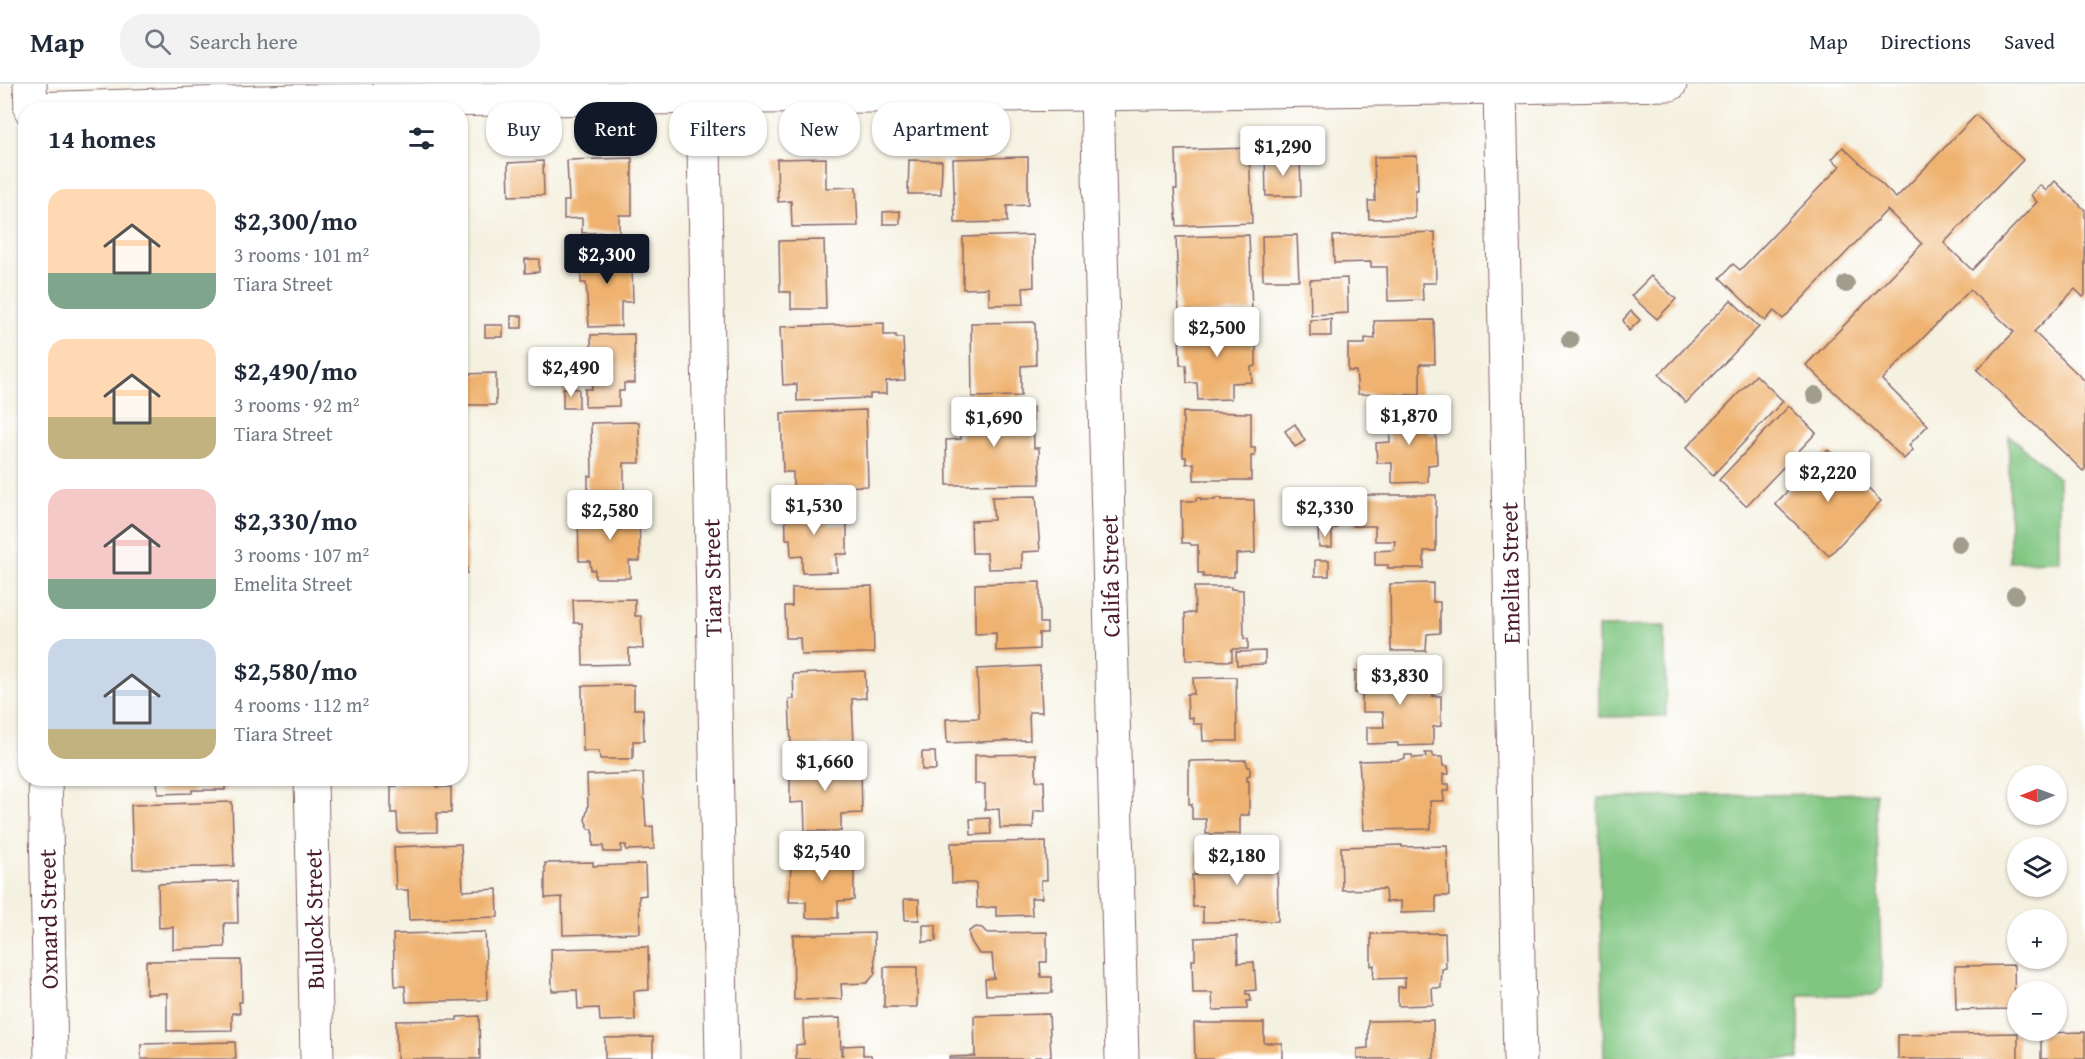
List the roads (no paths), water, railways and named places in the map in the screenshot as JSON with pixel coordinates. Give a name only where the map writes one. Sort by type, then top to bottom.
[{"type":"street","points":[[30,84],[31,102]]},
{"type":"street","points":[[200,102],[296,98],[1097,94],[1670,84]]},
{"type":"street","name":"Emelita Street","points":[[1500,87],[1520,1059]]},
{"type":"street","name":"Califa Street","points":[[1097,94],[1122,1059]]},
{"type":"street","name":"Tiara Street","points":[[703,97],[722,1059]]},
{"type":"street","name":"Oxnard Street","points":[[45,786],[51,1059]]},
{"type":"street","name":"Bullock Street","points":[[311,786],[318,1059]]}]
